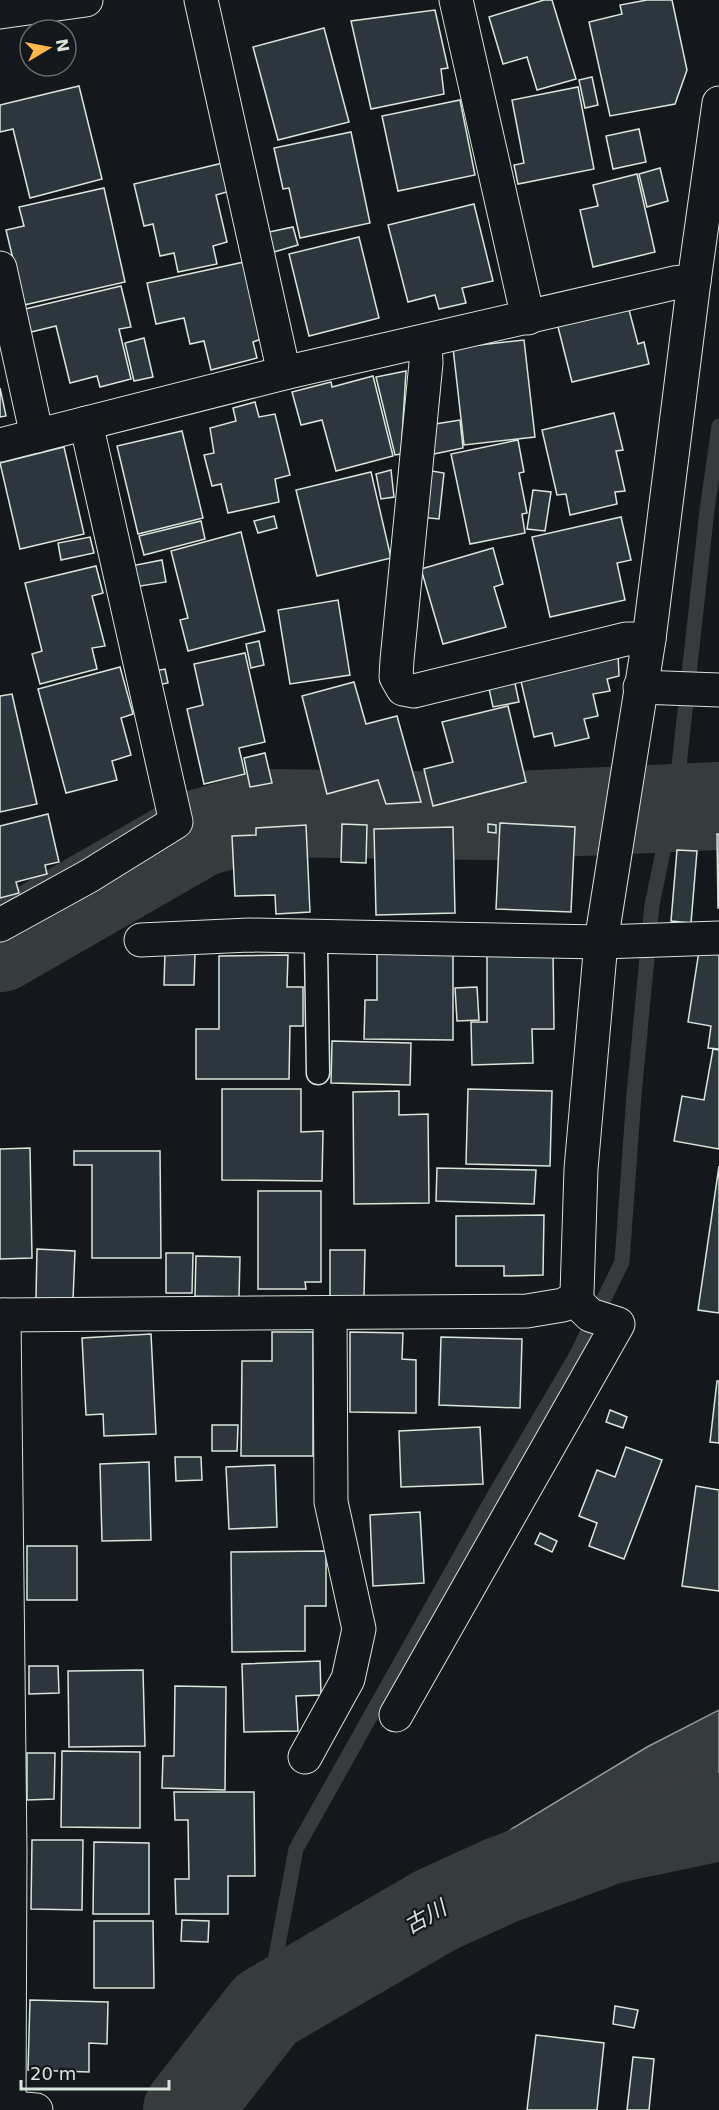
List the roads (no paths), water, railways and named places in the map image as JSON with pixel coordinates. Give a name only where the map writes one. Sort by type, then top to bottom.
[{"type":"street","points":[[0,12],[86,0]]},
{"type":"street","points":[[201,0],[284,373]]},
{"type":"street","points":[[456,0],[528,318]]},
{"type":"street","points":[[15,2108],[5,1852],[2,1315],[527,1311],[563,1305],[574,1299],[579,1276],[578,1228],[581,1169],[601,942],[622,813],[654,687],[649,639],[719,103]]},
{"type":"street","points":[[0,268],[37,436]]},
{"type":"street","points":[[0,445],[284,373],[674,283],[694,281]]},
{"type":"street","points":[[424,341],[426,363],[396,676],[403,689],[414,691],[626,639],[649,639]]},
{"type":"street","points":[[0,926],[176,822],[86,423]]},
{"type":"street","points":[[654,687],[712,690]]},
{"type":"street","points":[[141,940],[249,935],[601,942],[719,938]]},
{"type":"street","points":[[396,1715],[618,1324],[590,1315],[574,1299]]},
{"type":"street","points":[[305,1757],[348,1679],[359,1629],[331,1502],[330,1314]]},
{"type":"lane","points":[[318,936],[316,946],[318,1073]]},
{"type":"water","points":[[719,1710],[719,1845],[541,1894],[386,1927],[513,1828],[647,1747]]},
{"type":"waterway","points":[[266,2009],[296,1849],[494,1496],[576,1356],[622,1262],[634,1095],[652,905],[677,784],[707,510],[719,426]]},
{"type":"waterway","points":[[0,948],[200,833],[271,813],[490,816],[719,806]]},
{"type":"waterway","name":"古川","points":[[187,2110],[266,2009],[436,1910],[502,1880],[610,1840],[719,1817]]}]
